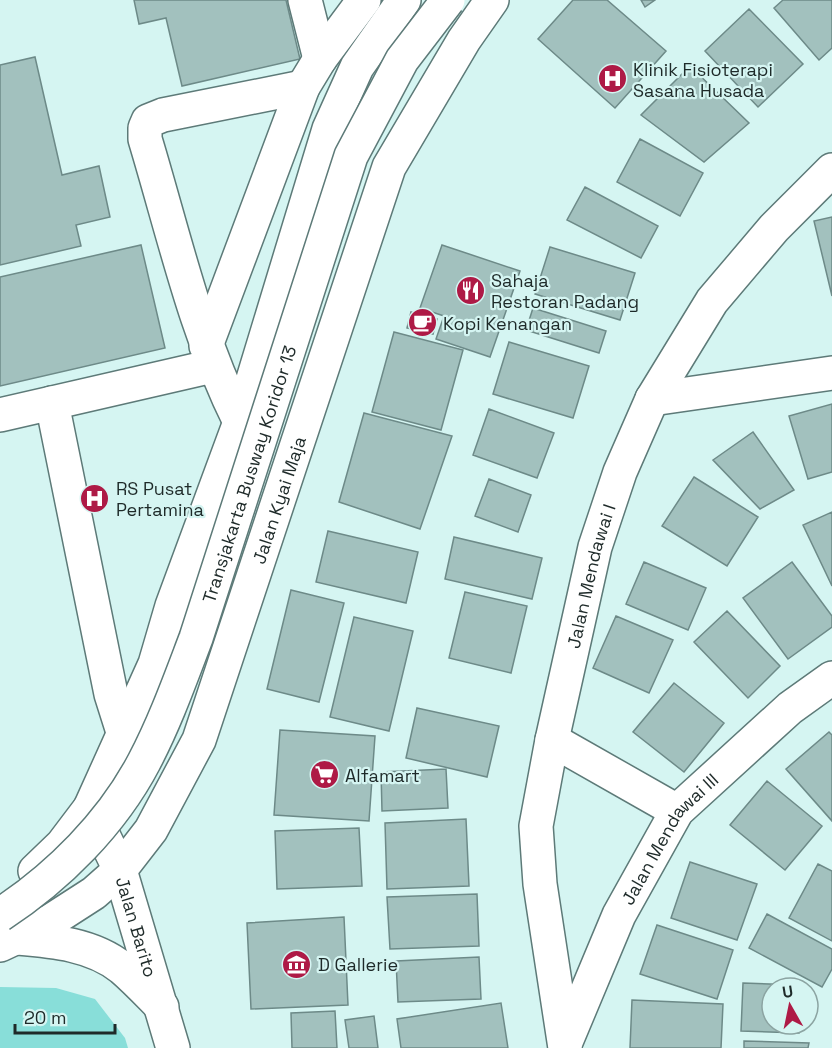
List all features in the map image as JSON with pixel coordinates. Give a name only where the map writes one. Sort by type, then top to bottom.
[{"type":"main road","points":[[305,0],[320,59]]},
{"type":"main road","points":[[209,356],[303,87],[320,59],[364,0]]},
{"type":"main road","points":[[0,898],[26,879],[62,845],[90,808],[155,664],[172,606],[240,422],[329,129],[357,67],[404,0]]},
{"type":"main road","name":"Transjakarta Busway Koridor 13","points":[[5,933],[29,896],[68,861],[109,816],[144,763],[196,638],[351,156],[402,60],[448,0]]},
{"type":"main road","name":"Jalan Kyai Maja","points":[[5,933],[49,922],[94,893],[120,870],[151,830],[199,740],[389,167],[459,50],[492,0]]},
{"type":"main road","points":[[297,445],[240,422],[209,356],[145,139],[145,128],[148,121],[163,115],[303,87]]},
{"type":"main road","name":"Jalan Mendawai I","points":[[565,1046],[540,884],[536,826],[552,740],[595,547],[620,472],[652,399],[712,301],[774,228],[832,170]]},
{"type":"main road","points":[[0,415],[52,403],[209,356]]},
{"type":"main road","points":[[652,399],[832,373]]},
{"type":"main road","points":[[52,403],[111,694],[123,732]]},
{"type":"main road","name":"Jalan Mendawai III","points":[[565,1046],[619,915],[677,811],[790,708],[832,678]]},
{"type":"main road","points":[[552,740],[677,811]]},
{"type":"main road","name":"Jalan Barito","points":[[90,808],[120,870],[173,1048]]},
{"type":"main road","points":[[5,933],[56,941],[90,951],[120,967],[162,1007]]},
{"type":"shaded area","points":[[0,987],[56,988],[95,999],[125,1038],[128,1048],[0,1048]]},
{"type":"building","points":[[134,0],[286,0],[300,59],[182,86],[166,18],[139,24]]},
{"type":"building","name":"Klinik Fisioterapi Sasana Husada","points":[[573,0],[607,0],[666,51],[615,108],[538,39]]},
{"type":"building","points":[[641,0],[655,0],[645,7]]},
{"type":"building","points":[[783,0],[832,0],[832,48],[819,60],[774,8]]},
{"type":"building","points":[[749,9],[803,64],[758,107],[705,51]]},
{"type":"building","points":[[35,57],[62,175],[99,166],[110,217],[76,225],[81,246],[0,265],[0,65]]},
{"type":"building","points":[[690,66],[749,123],[704,162],[641,115]]},
{"type":"building","points":[[640,139],[703,173],[680,216],[617,182]]},
{"type":"building","points":[[585,187],[658,226],[641,258],[567,220]]},
{"type":"building","points":[[832,217],[832,296],[814,221]]},
{"type":"building","points":[[141,245],[165,348],[0,386],[0,277]]},
{"type":"building","name":"Sahaja Restoran Padang","points":[[442,245],[520,271],[490,357],[436,339],[444,316],[420,308]]},
{"type":"building","points":[[550,247],[635,273],[620,320],[535,294]]},
{"type":"building","points":[[533,308],[606,331],[599,353],[526,330]]},
{"type":"building","name":"Kopi Kenangan","points":[[411,312],[437,319],[433,334],[407,328]]},
{"type":"building","points":[[394,332],[463,350],[441,430],[372,412]]},
{"type":"building","points":[[509,342],[589,366],[573,418],[493,394]]},
{"type":"building","points":[[832,404],[832,472],[808,479],[789,416]]},
{"type":"building","points":[[489,409],[554,433],[537,478],[473,455]]},
{"type":"building","points":[[364,413],[452,436],[420,529],[339,502]]},
{"type":"building","points":[[753,432],[794,490],[760,509],[713,460]]},
{"type":"building","points":[[694,477],[758,517],[727,566],[662,526]]},
{"type":"building","points":[[489,479],[531,495],[518,532],[475,516]]},
{"type":"building","points":[[832,512],[832,586],[803,525]]},
{"type":"building","points":[[328,531],[418,552],[406,603],[316,582]]},
{"type":"building","points":[[454,537],[542,558],[532,599],[445,579]]},
{"type":"building","points":[[644,562],[706,588],[688,630],[626,604]]},
{"type":"building","points":[[792,562],[832,616],[832,627],[788,659],[743,598]]},
{"type":"building","points":[[291,590],[344,603],[319,702],[267,689]]},
{"type":"building","points":[[465,592],[527,606],[511,673],[449,658]]},
{"type":"building","points":[[727,611],[780,666],[748,698],[694,642]]},
{"type":"building","points":[[616,616],[673,640],[649,693],[593,668]]},
{"type":"building","points":[[354,617],[413,631],[389,731],[330,717]]},
{"type":"building","points":[[674,683],[724,723],[684,772],[633,732]]},
{"type":"building","points":[[417,708],[499,726],[487,777],[406,758]]},
{"type":"building","name":"Alfamart","points":[[280,730],[375,736],[369,821],[274,815]]},
{"type":"building","points":[[829,732],[832,735],[832,821],[786,769]]},
{"type":"building","points":[[446,769],[448,808],[382,811],[381,772]]},
{"type":"building","points":[[767,781],[822,826],[785,870],[730,825]]},
{"type":"building","points":[[466,819],[469,886],[387,889],[385,823]]},
{"type":"building","points":[[359,828],[362,886],[277,889],[275,831]]},
{"type":"building","points":[[690,862],[757,884],[737,940],[671,918]]},
{"type":"building","points":[[818,864],[832,871],[832,941],[789,918]]},
{"type":"building","points":[[477,894],[479,946],[390,949],[387,897]]},
{"type":"building","points":[[767,914],[832,949],[832,969],[822,987],[820,976],[801,976],[749,948]]},
{"type":"building","name":"D Gallerie","points":[[344,917],[348,1005],[251,1009],[247,923]]},
{"type":"building","points":[[657,925],[733,950],[717,999],[640,974]]},
{"type":"building","points":[[479,957],[481,999],[398,1002],[396,961]]},
{"type":"building","points":[[743,983],[760,984],[760,1032],[741,1031]]},
{"type":"building","points":[[632,1000],[723,1004],[721,1048],[630,1048]]},
{"type":"building","points":[[501,1003],[508,1048],[401,1048],[397,1019]]},
{"type":"building","points":[[335,1011],[337,1048],[292,1048],[291,1013]]},
{"type":"building","points":[[374,1016],[378,1048],[349,1048],[345,1020]]},
{"type":"building","points":[[744,1041],[809,1043],[808,1048],[744,1048]]},
{"type":"place","name":"Klinik Fisioterapi Sasana Husada","points":[[612,79]]},
{"type":"place","name":"Sahaja Restoran Padang","points":[[470,290]]},
{"type":"place","name":"Kopi Kenangan","points":[[422,323]]},
{"type":"place","name":"RS Pusat Pertamina","points":[[95,498]]},
{"type":"place","name":"Alfamart","points":[[324,775]]},
{"type":"place","name":"D Gallerie","points":[[297,964]]}]
